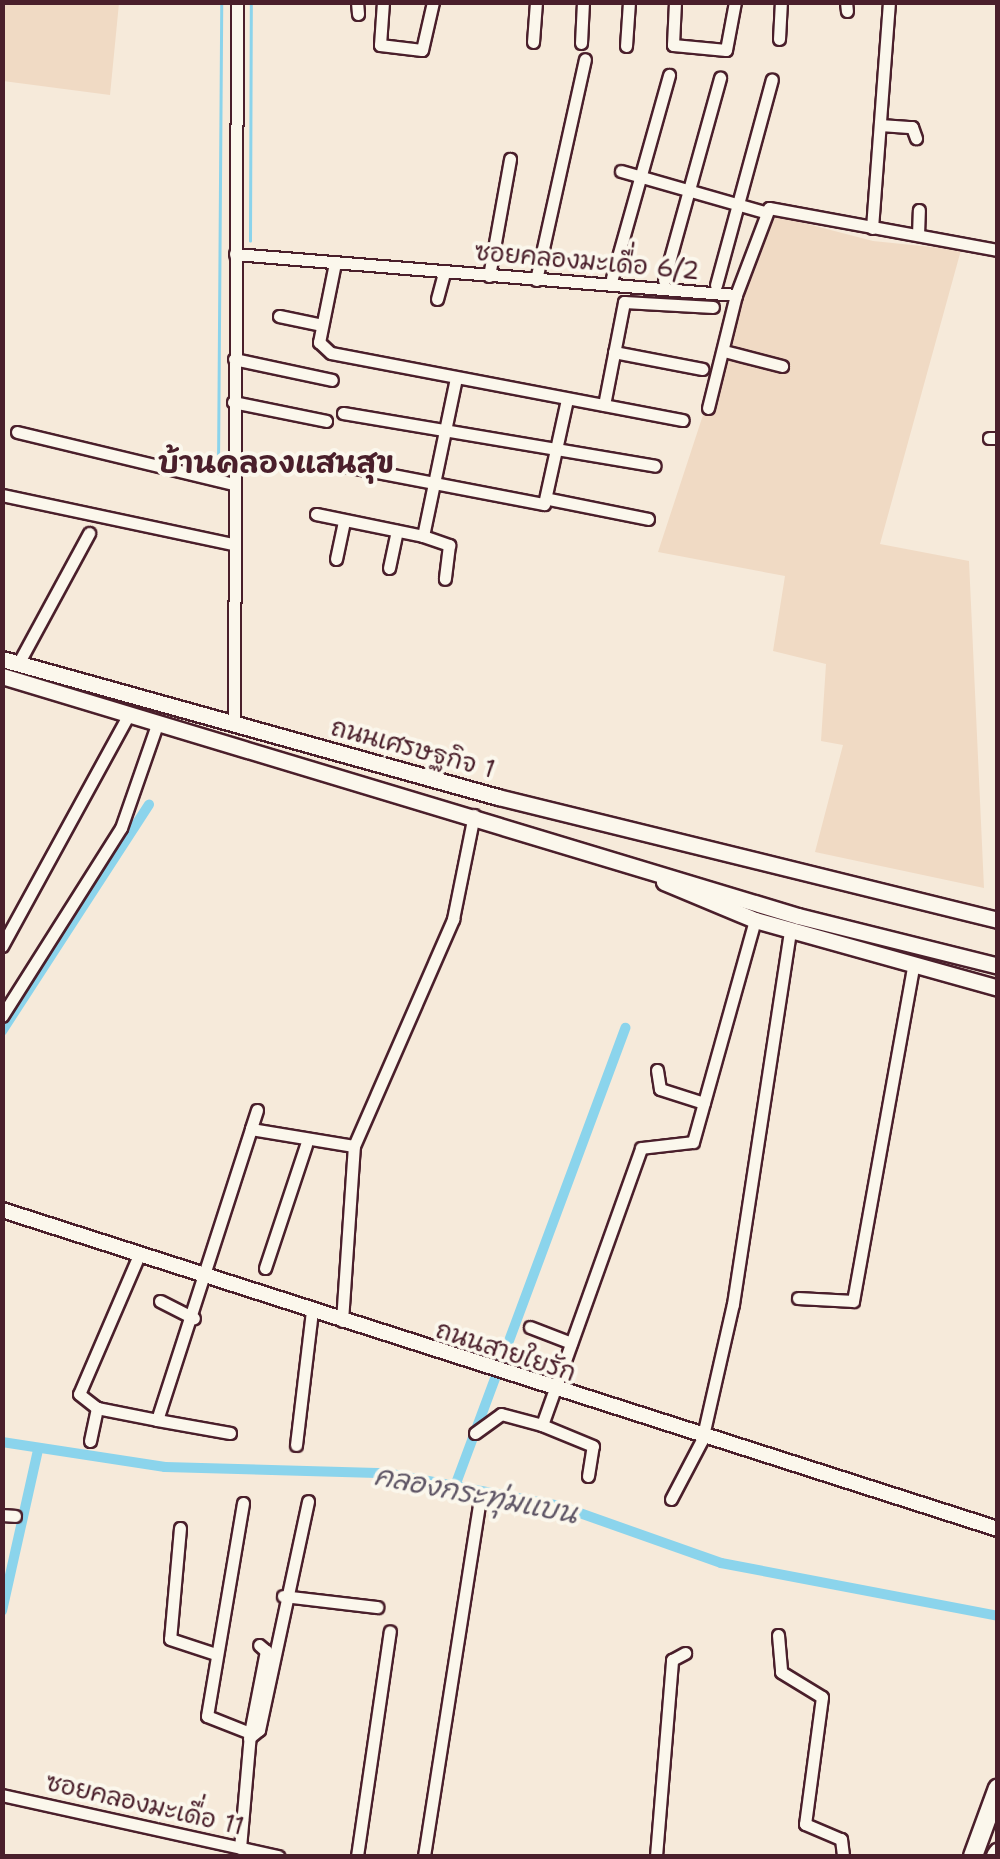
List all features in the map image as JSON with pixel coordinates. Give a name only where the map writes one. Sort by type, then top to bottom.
[{"type":"main road","name":"ถนนเศรษฐกิจ 1","points":[[20,668],[129,714],[474,815],[794,923]]},
{"type":"main road","name":"ถนนเศรษฐกิจ 1","points":[[2,676],[20,668],[998,920]]},
{"type":"main road","points":[[671,837],[998,910]]},
{"type":"main road","points":[[650,872],[755,920],[794,923],[998,966]]},
{"type":"main road","points":[[794,923],[913,966],[998,988]]},
{"type":"main road","points":[[973,1856],[998,1788]]},
{"type":"street","points":[[234,725],[237,2]]},
{"type":"street","points":[[383,2],[380,44],[422,50],[433,2]]},
{"type":"street","points":[[533,42],[536,2]]},
{"type":"street","points":[[581,43],[583,2]]},
{"type":"street","points":[[626,46],[629,2]]},
{"type":"street","points":[[675,2],[673,45],[726,50],[735,2]]},
{"type":"street","points":[[778,40],[781,2]]},
{"type":"street","points":[[872,228],[889,2]]},
{"type":"street","points":[[536,280],[584,59]]},
{"type":"street","points":[[612,278],[669,75]]},
{"type":"street","points":[[664,280],[720,78]]},
{"type":"street","points":[[716,285],[772,79]]},
{"type":"street","points":[[880,125],[912,127],[916,138]]},
{"type":"street","points":[[488,276],[510,158]]},
{"type":"street","points":[[621,170],[764,212],[998,250]]},
{"type":"street","points":[[918,235],[919,210]]},
{"type":"street","points":[[708,408],[736,294],[764,212]]},
{"type":"street","name":"ซอยคลองมะเดื่อ 6/2","points":[[235,254],[736,294]]},
{"type":"street","points":[[335,263],[319,342],[331,354],[683,420]]},
{"type":"street","points":[[437,299],[444,272]]},
{"type":"street","points":[[604,406],[624,302],[714,307]]},
{"type":"street","points":[[280,316],[322,324]]},
{"type":"street","points":[[724,350],[782,366]]},
{"type":"street","points":[[614,352],[702,370]]},
{"type":"street","points":[[234,359],[332,380]]},
{"type":"street","points":[[424,536],[456,378]]},
{"type":"street","points":[[549,499],[568,399]]},
{"type":"street","points":[[233,402],[326,421]]},
{"type":"street","points":[[342,414],[654,466]]},
{"type":"street","points":[[17,432],[233,484]]},
{"type":"street","points":[[325,462],[648,518]]},
{"type":"street","points":[[2,495],[232,544]]},
{"type":"street","points":[[316,514],[449,544],[445,579]]},
{"type":"street","points":[[336,559],[344,521]]},
{"type":"street","points":[[389,568],[397,531]]},
{"type":"street","points":[[20,668],[88,532]]},
{"type":"street","points":[[2,946],[129,714]]},
{"type":"street","points":[[2,1016],[121,828],[158,722]]},
{"type":"street","points":[[342,1321],[354,1146],[453,919],[474,815]]},
{"type":"street","points":[[542,1425],[641,1148],[690,1145],[755,920]]},
{"type":"street","points":[[671,1498],[702,1440],[733,1304],[794,923]]},
{"type":"street","points":[[798,1298],[853,1300],[913,966]]},
{"type":"street","points":[[656,1070],[660,1088],[704,1103]]},
{"type":"street","points":[[157,1420],[194,1318],[204,1274],[257,1110]]},
{"type":"street","points":[[251,1129],[306,1145],[354,1146]]},
{"type":"street","points":[[266,1268],[306,1145]]},
{"type":"street","name":"ถนนสายใยรัก","points":[[2,1210],[702,1440],[998,1529]]},
{"type":"street","points":[[138,1255],[80,1388],[97,1408],[230,1434]]},
{"type":"street","points":[[160,1300],[194,1318]]},
{"type":"street","points":[[296,1445],[312,1311]]},
{"type":"street","points":[[530,1327],[570,1343]]},
{"type":"street","points":[[90,1441],[97,1408]]},
{"type":"street","points":[[475,1433],[500,1414],[542,1425],[593,1446],[588,1476]]},
{"type":"street","points":[[249,1736],[259,1730],[282,1596],[308,1501]]},
{"type":"street","points":[[424,1856],[479,1502]]},
{"type":"street","points":[[243,1504],[208,1720],[249,1736]]},
{"type":"street","points":[[180,1528],[170,1639],[216,1654]]},
{"type":"street","points":[[282,1596],[377,1608]]},
{"type":"street","points":[[357,1856],[390,1631]]},
{"type":"street","points":[[778,1635],[781,1672],[822,1697],[804,1824],[842,1839],[843,1856]]},
{"type":"street","points":[[240,1848],[249,1736],[266,1652],[260,1645]]},
{"type":"street","points":[[656,1856],[672,1660],[685,1653]]},
{"type":"street","name":"ซอยคลองมะเดื่อ 11","points":[[2,1795],[278,1856]]},
{"type":"shaded area","points":[[2,3],[119,3],[110,95],[3,81]]},
{"type":"shaded area","points":[[769,214],[873,241],[961,250],[880,544],[969,561],[984,888],[815,852],[843,745],[821,741],[826,664],[773,651],[785,576],[658,552]]},
{"type":"waterway","points":[[218,469],[221,2]]},
{"type":"waterway","points":[[250,241],[251,2]]},
{"type":"waterway","points":[[2,1031],[149,805]]},
{"type":"waterway","points":[[455,1486],[625,1028]]},
{"type":"waterway","name":"คลองกระทุ่มแบน","points":[[2,1442],[165,1467],[386,1473],[560,1506],[721,1563],[998,1616]]},
{"type":"waterway","points":[[2,1611],[38,1450]]},
{"type":"district","name":"บ้านคลองแสนสุข","points":[[276,463]]}]
